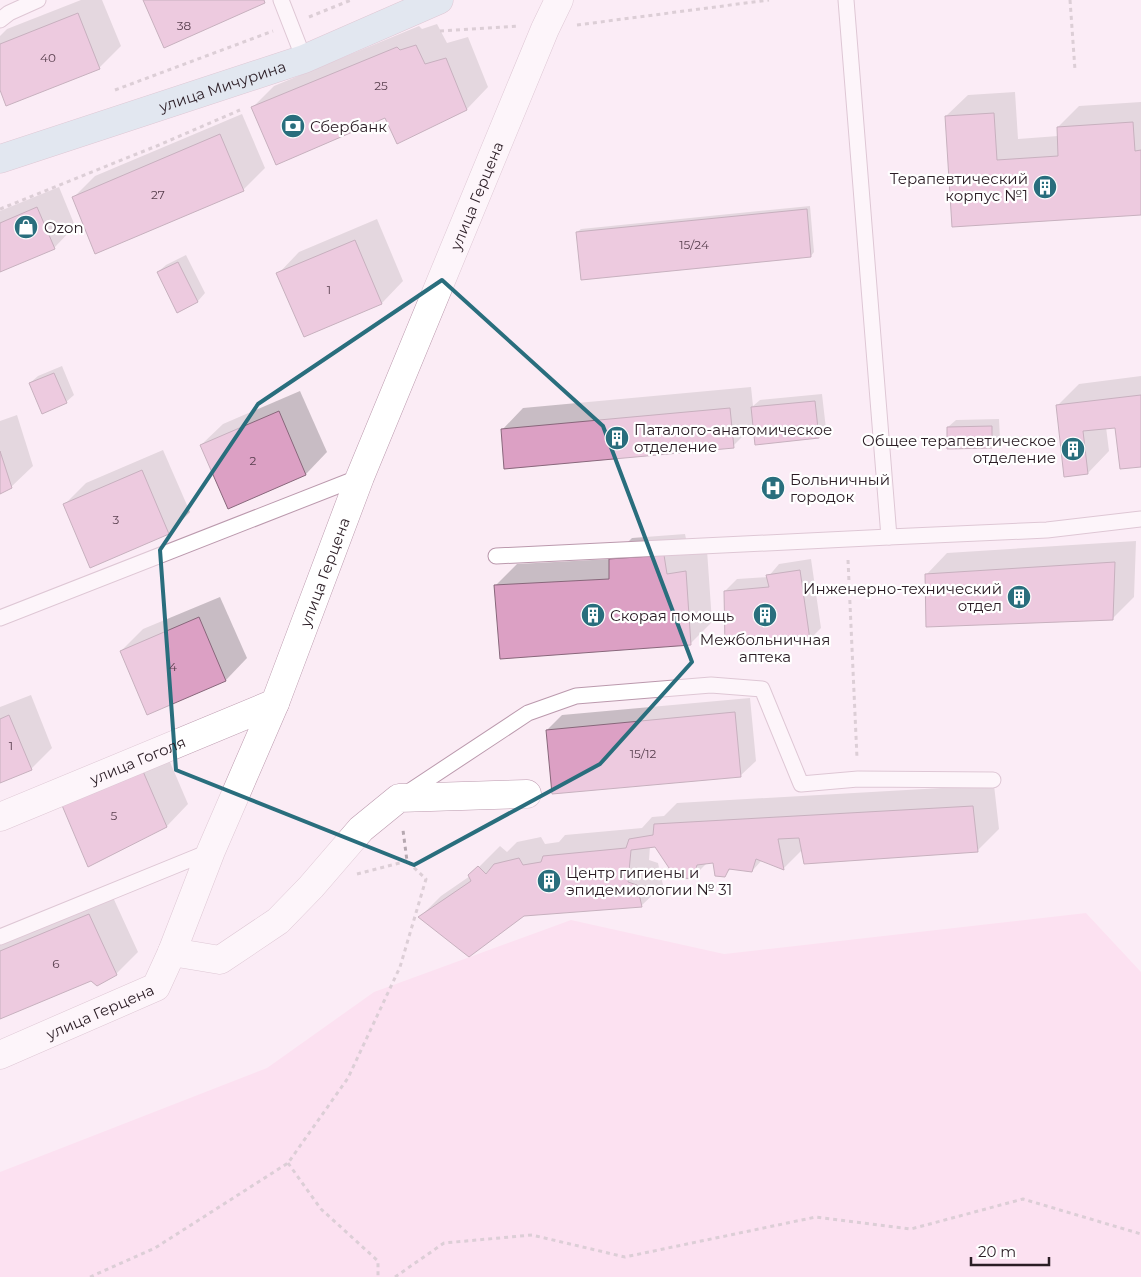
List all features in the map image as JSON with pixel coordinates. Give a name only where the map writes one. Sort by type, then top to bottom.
[{"type":"street","name":"улица Мичурина","points":[[0,159],[304,59],[439,0]]},
{"type":"street","name":"улица Герцена","points":[[0,1055],[156,987],[172,952],[211,851],[275,703],[360,478],[559,0]]},
{"type":"street","name":"улица Гоголя","points":[[0,817],[275,703]]},
{"type":"street","points":[[172,952],[220,960],[278,921],[311,887],[361,829],[399,798],[527,794]]},
{"type":"lane","points":[[3,12],[38,0]]},
{"type":"lane","points":[[281,0],[304,59]]},
{"type":"lane","points":[[846,0],[889,537]]},
{"type":"lane","points":[[0,618],[360,478]]},
{"type":"lane","points":[[496,556],[1047,530],[1141,518]]},
{"type":"lane","points":[[399,798],[528,713],[576,696],[711,685],[762,689],[801,784],[858,779],[993,780]]},
{"type":"lane","points":[[0,937],[211,851]]},
{"type":"path","points":[[109,93],[351,0]]},
{"type":"path","points":[[433,31],[516,26],[546,29],[769,0]]},
{"type":"path","points":[[1070,0],[1075,70]]},
{"type":"path","points":[[0,209],[241,110]]},
{"type":"path","points":[[848,539],[858,779]]},
{"type":"path","points":[[90,1277],[155,1248],[288,1163],[348,1078],[400,967],[426,879],[407,861],[399,798]]},
{"type":"path","points":[[288,1163],[321,1209],[378,1262],[378,1277]]},
{"type":"path","points":[[395,1277],[444,1243],[532,1235],[624,1257],[816,1217],[911,1230],[1023,1199],[1141,1234]]},
{"type":"highlighted area","points":[[442,280],[603,426],[692,662],[600,764],[414,865],[176,770],[160,550],[258,404]]},
{"type":"shaded area","points":[[1086,913],[1141,972],[1141,1277],[0,1277],[0,1172],[267,1068],[374,992],[571,920],[724,954]]},
{"type":"building","points":[[143,0],[264,0],[265,3],[164,48]]},
{"type":"building","points":[[78,13],[100,69],[6,106],[0,90],[0,44]]},
{"type":"building","points":[[416,45],[425,64],[446,58],[467,110],[397,144],[385,118],[276,165],[251,107],[397,47],[400,50]]},
{"type":"building","name":"Терапевтический корпус №1","points":[[994,113],[997,160],[1058,156],[1057,127],[1133,122],[1135,151],[1141,150],[1141,215],[952,227],[945,116]]},
{"type":"building","points":[[220,134],[244,191],[95,254],[72,197]]},
{"type":"building","points":[[37,207],[55,249],[0,272],[0,223]]},
{"type":"building","points":[[807,209],[811,257],[581,280],[576,232]]},
{"type":"building","points":[[355,240],[382,304],[304,337],[276,273]]},
{"type":"building","points":[[178,262],[198,302],[177,313],[157,272]]},
{"type":"building","points":[[54,373],[67,403],[42,414],[29,383]]},
{"type":"building","name":"Общее терапевтическое отделение","points":[[1141,395],[1141,467],[1120,469],[1115,428],[1083,431],[1088,474],[1064,477],[1056,405]]},
{"type":"building","points":[[815,401],[819,438],[755,445],[751,407]]},
{"type":"building","name":"Паталого-анатомическое отделение","points":[[730,408],[734,448],[504,469],[501,429]]},
{"type":"building","points":[[279,411],[306,475],[228,509],[200,445]]},
{"type":"building","points":[[992,426],[992,448],[947,449],[947,427]]},
{"type":"building","points":[[0,451],[12,488],[0,494]]},
{"type":"building","points":[[142,470],[169,534],[90,568],[63,504]]},
{"type":"building","name":"Скорая помощь","points":[[664,555],[667,574],[686,571],[691,645],[500,659],[494,585],[609,579],[609,559]]},
{"type":"building","name":"Инженерно-технический отдел","points":[[1115,562],[1113,620],[926,627],[925,574]]},
{"type":"building","name":"Межбольничная аптека","points":[[800,570],[810,640],[725,646],[724,591],[769,587],[766,575]]},
{"type":"building","points":[[199,617],[226,681],[147,715],[120,651]]},
{"type":"building","points":[[735,712],[741,777],[552,794],[546,730]]},
{"type":"building","points":[[9,715],[32,770],[0,783],[0,719]]},
{"type":"building","points":[[142,769],[167,827],[88,867],[61,803]]},
{"type":"building","name":"Центр гигиены и эпидемиологии № 31","points":[[973,806],[978,852],[804,864],[799,838],[778,839],[784,870],[756,859],[752,872],[729,869],[725,877],[715,876],[713,863],[697,865],[693,879],[675,877],[655,847],[631,850],[628,882],[637,885],[642,907],[524,916],[469,957],[418,917],[471,881],[468,875],[478,866],[486,874],[494,864],[519,858],[523,865],[541,862],[543,856],[626,848],[629,839],[653,835],[654,824]]},
{"type":"building","points":[[89,914],[117,975],[97,986],[91,981],[0,1019],[0,951]]},
{"type":"place","name":"Сбербанк","points":[[293,126]]},
{"type":"place","name":"Терапевтический корпус №1","points":[[1045,187]]},
{"type":"place","name":"Ozon","points":[[26,227]]},
{"type":"place","name":"Паталого-анатомическое отделение","points":[[617,438]]},
{"type":"place","name":"Общее терапевтическое отделение","points":[[1073,449]]},
{"type":"place","name":"Больничный городок","points":[[773,488]]},
{"type":"place","name":"Инженерно-технический отдел","points":[[1019,597]]},
{"type":"place","name":"Скорая помощь","points":[[593,615]]},
{"type":"place","name":"Межбольничная аптека","points":[[765,615]]},
{"type":"place","name":"Центр гигиены и эпидемиологии № 31","points":[[549,881]]}]
